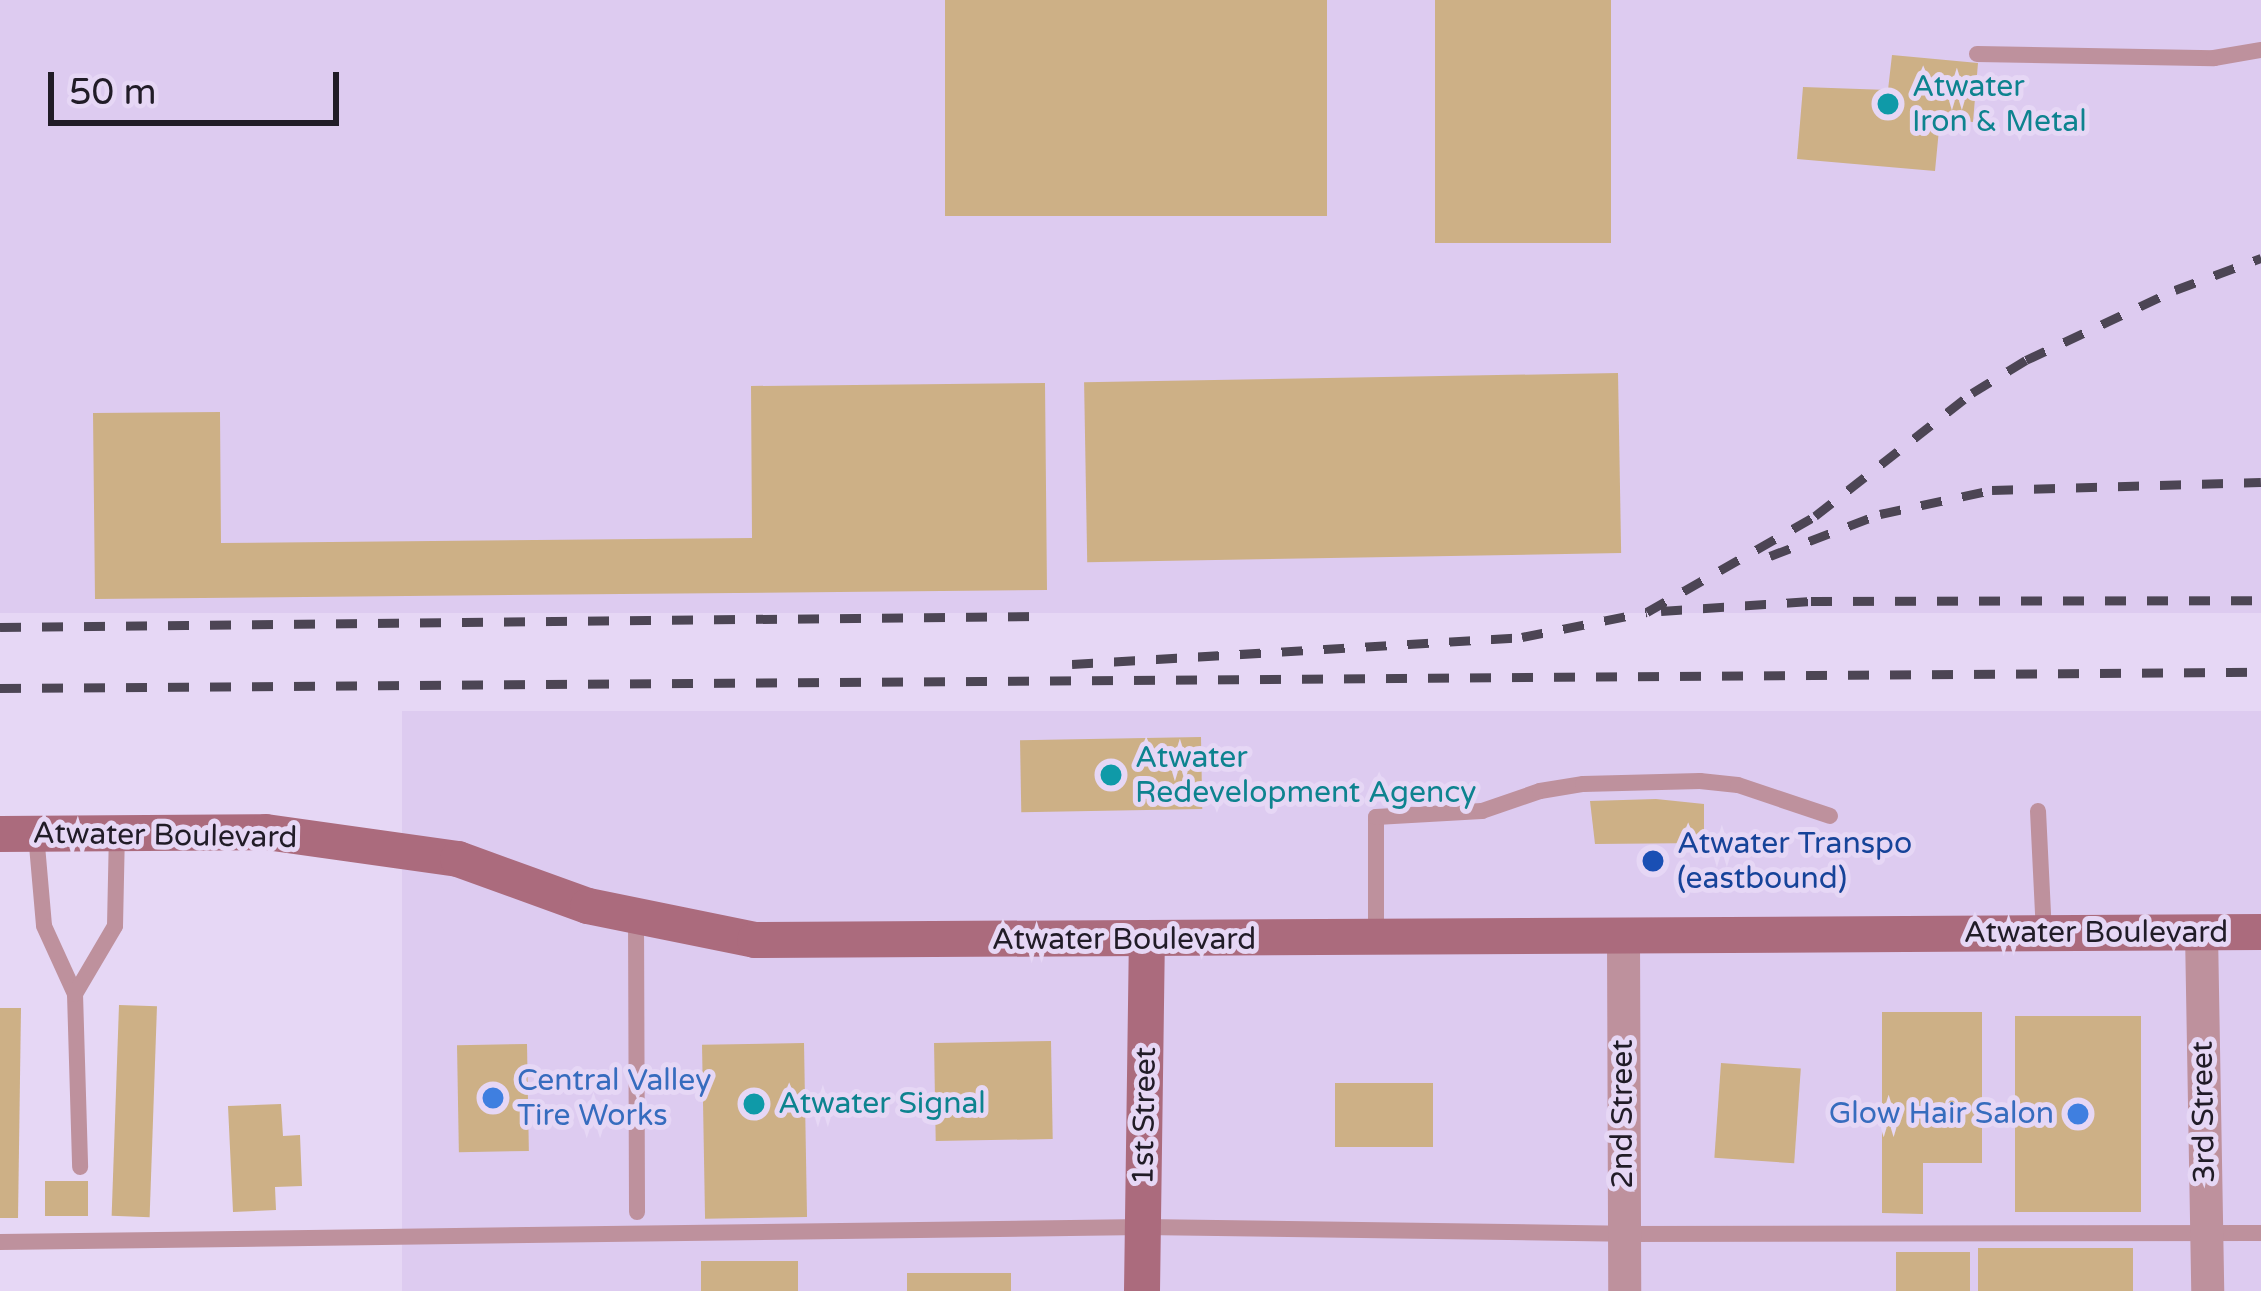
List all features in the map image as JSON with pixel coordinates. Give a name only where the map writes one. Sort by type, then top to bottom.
[{"type":"main road","name":"Atwater Boulevard","points":[[18,834],[266,832],[458,859],[588,906],[755,940],[2261,932]]},
{"type":"main road","name":"1st Street","points":[[1142,1291],[1147,940]]},
{"type":"street","name":"3rd Street","points":[[2201,932],[2206,1291]]},
{"type":"street","name":"2nd Street","points":[[1623,937],[1624,1291]]},
{"type":"lane","points":[[1977,54],[2214,58],[2261,50]]},
{"type":"lane","points":[[1376,938],[1376,817],[1483,811],[1540,791],[1583,784],[1700,781],[1738,785],[1830,816]]},
{"type":"lane","points":[[2038,811],[2044,934]]},
{"type":"lane","points":[[75,994],[115,926],[117,833]]},
{"type":"lane","points":[[18,834],[44,926],[75,994],[80,1167]]},
{"type":"lane","points":[[637,916],[637,1212]]},
{"type":"lane","points":[[0,1242],[1143,1227],[1623,1234],[2261,1233]]},
{"type":"shaded area","points":[[0,0],[2261,0],[2261,613],[0,613]]},
{"type":"shaded area","points":[[402,711],[2261,711],[2261,1291],[402,1291]]},
{"type":"building","points":[[945,0],[1327,0],[1327,216],[945,216]]},
{"type":"building","points":[[1435,0],[1611,0],[1611,243],[1435,243]]},
{"type":"building","name":"Atwater Iron & Metal","points":[[1892,55],[1978,63],[1973,122],[1940,119],[1935,171],[1797,159],[1803,87],[1888,90]]},
{"type":"building","points":[[1618,373],[1621,553],[1087,562],[1084,382]]},
{"type":"building","points":[[1045,383],[1047,590],[95,599],[93,413],[220,412],[221,543],[752,538],[751,386]]},
{"type":"building","name":"Atwater Redevelopment Agency","points":[[1201,737],[1202,809],[1021,812],[1020,740]]},
{"type":"building","points":[[1656,799],[1704,804],[1704,843],[1595,844],[1590,801]]},
{"type":"building","points":[[119,1005],[157,1006],[150,1217],[112,1216]]},
{"type":"building","points":[[0,1008],[21,1008],[18,1218],[0,1218]]},
{"type":"building","points":[[1882,1012],[1982,1012],[1982,1163],[1923,1163],[1923,1214],[1882,1213]]},
{"type":"building","name":"Glow Hair Salon","points":[[2015,1016],[2141,1016],[2141,1212],[2015,1212]]},
{"type":"building","points":[[1051,1041],[1053,1139],[936,1141],[934,1043]]},
{"type":"building","name":"Atwater Signal","points":[[804,1043],[807,1217],[705,1219],[702,1045]]},
{"type":"building","name":"Central Valley Tire Works","points":[[527,1044],[529,1151],[459,1152],[457,1045]]},
{"type":"building","points":[[1721,1063],[1801,1069],[1794,1163],[1714,1158]]},
{"type":"building","points":[[1335,1083],[1433,1083],[1433,1147],[1335,1147]]},
{"type":"building","points":[[281,1104],[283,1136],[300,1135],[302,1186],[275,1187],[276,1210],[233,1212],[228,1106]]},
{"type":"building","points":[[45,1181],[88,1181],[88,1216],[45,1216]]},
{"type":"building","points":[[1978,1248],[2133,1248],[2133,1291],[1978,1291]]},
{"type":"building","points":[[1896,1252],[1970,1252],[1970,1291],[1896,1291]]},
{"type":"building","points":[[701,1261],[798,1261],[798,1291],[701,1291]]},
{"type":"building","points":[[907,1273],[1011,1273],[1011,1291],[907,1291]]},
{"type":"railway","points":[[1072,664],[1522,637],[1647,612],[1815,516],[1972,393],[2026,360],[2175,290],[2261,258]]},
{"type":"railway","points":[[1770,556],[1880,514],[1992,490],[2261,482]]},
{"type":"railway","points":[[1661,611],[1811,601],[2261,600]]},
{"type":"railway","points":[[0,627],[1038,616]]},
{"type":"railway","points":[[0,688],[2261,672]]},
{"type":"place","name":"Atwater Iron & Metal","points":[[1888,104]]},
{"type":"place","name":"Atwater Redevelopment Agency","points":[[1111,775]]},
{"type":"place","name":"Atwater Transpo (eastbound)","points":[[1653,861]]},
{"type":"place","name":"Central Valley Tire Works","points":[[493,1098]]},
{"type":"place","name":"Atwater Signal","points":[[754,1104]]},
{"type":"place","name":"Glow Hair Salon","points":[[2078,1114]]}]
